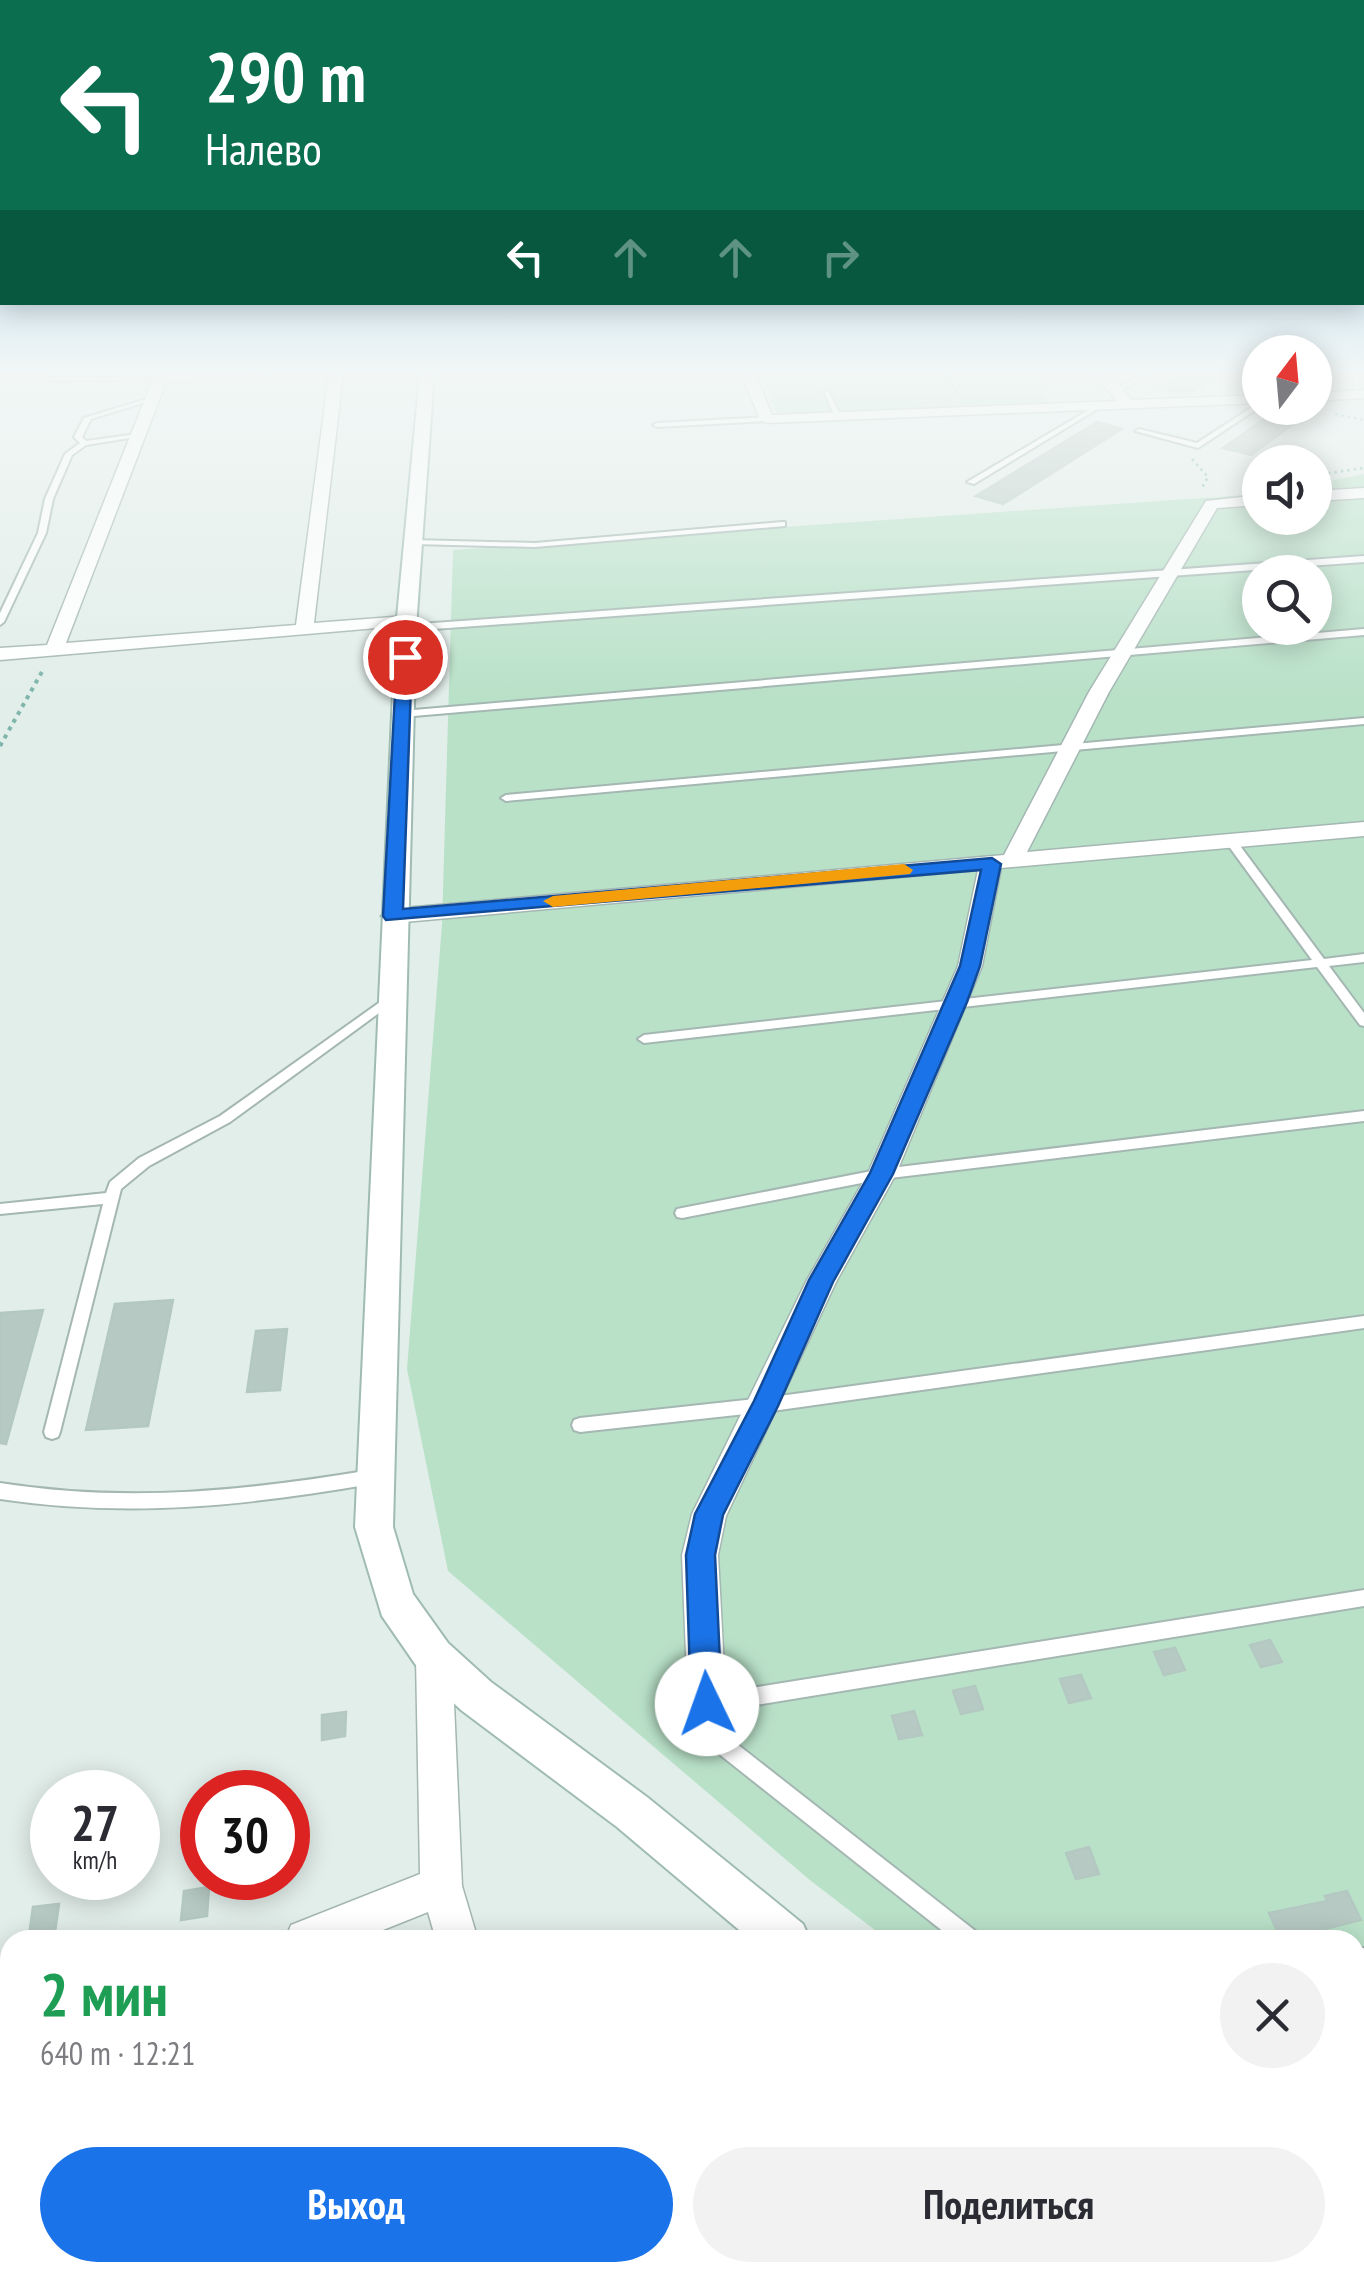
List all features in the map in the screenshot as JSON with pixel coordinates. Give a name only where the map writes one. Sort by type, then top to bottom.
[{"type":"street","points":[[54,650],[121,480]]},
{"type":"street","points":[[304,630],[323,480]]},
{"type":"street","points":[[419,480],[406,625],[393,916],[374,1527],[396,1603],[434,1657],[476,1696],[632,1812],[775,1930]]},
{"type":"street","points":[[1332,495],[1364,492]]},
{"type":"street","points":[[707,1704],[700,1555],[709,1514],[765,1406],[822,1280],[882,1174],[970,966],[1001,863],[1212,504],[1242,502]]},
{"type":"street","points":[[0,654],[406,625]]},
{"type":"street","points":[[393,916],[1364,829]]},
{"type":"street","points":[[434,1657],[442,1886],[454,1930]]},
{"type":"street","points":[[331,1930],[442,1886]]},
{"type":"lane","points":[[0,622],[42,533],[57,480]]},
{"type":"lane","points":[[414,542],[535,546],[782,524]]},
{"type":"lane","points":[[406,625],[1364,559]]},
{"type":"lane","points":[[402,714],[1364,632]]},
{"type":"lane","points":[[506,798],[1364,720]]},
{"type":"lane","points":[[1230,842],[1364,1022]]},
{"type":"lane","points":[[644,1039],[1364,958]]},
{"type":"lane","points":[[52,1432],[114,1186],[144,1162],[225,1119],[390,999]]},
{"type":"lane","points":[[682,1213],[882,1174],[1364,1116]]},
{"type":"lane","points":[[0,1208],[110,1198]]},
{"type":"lane","points":[[580,1424],[765,1406],[1364,1322]]},
{"type":"lane","points":[[0,1490],[27,1496],[129,1501],[287,1492],[377,1476]]},
{"type":"lane","points":[[958,1930],[721,1744],[707,1704],[1364,1598]]},
{"type":"path","points":[[1206,480],[1195,499],[1212,504]]},
{"type":"path","points":[[0,746],[54,650]]},
{"type":"green space","points":[[1364,480],[1364,1930],[875,1930],[811,1881],[448,1571],[407,1369],[442,924],[453,550],[1242,495],[1242,535],[1332,535],[1332,481]]},
{"type":"building","points":[[1001,480],[1040,480],[1003,504],[976,496]]},
{"type":"building","points":[[173,1300],[148,1426],[86,1430],[115,1304]]},
{"type":"building","points":[[43,1310],[6,1444],[0,1443],[0,1313]]},
{"type":"building","points":[[287,1329],[280,1390],[247,1392],[256,1331]]},
{"type":"building","points":[[1270,1640],[1282,1662],[1261,1667],[1250,1645]]},
{"type":"building","points":[[1175,1648],[1185,1670],[1164,1675],[1154,1652]]},
{"type":"building","points":[[1081,1675],[1091,1698],[1069,1703],[1060,1679]]},
{"type":"building","points":[[975,1686],[983,1709],[961,1714],[953,1691]]},
{"type":"building","points":[[914,1711],[922,1735],[899,1739],[892,1716]]},
{"type":"building","points":[[346,1712],[345,1736],[322,1740],[322,1715]]},
{"type":"building","points":[[1089,1847],[1099,1874],[1076,1879],[1066,1853]]},
{"type":"building","points":[[1347,1891],[1361,1920],[1321,1930],[1277,1930],[1269,1913],[1327,1901],[1325,1896]]},
{"type":"building","points":[[183,1900],[208,1900],[207,1916],[181,1920]]},
{"type":"building","points":[[59,1904],[55,1930],[30,1930],[33,1907]]},
{"type":"slow traffic","points":[[553,901],[904,870]]},
{"type":"route","points":[[405,657],[393,916],[992,864],[970,966],[882,1174],[822,1280],[765,1406],[709,1514],[700,1555],[707,1704]]}]
